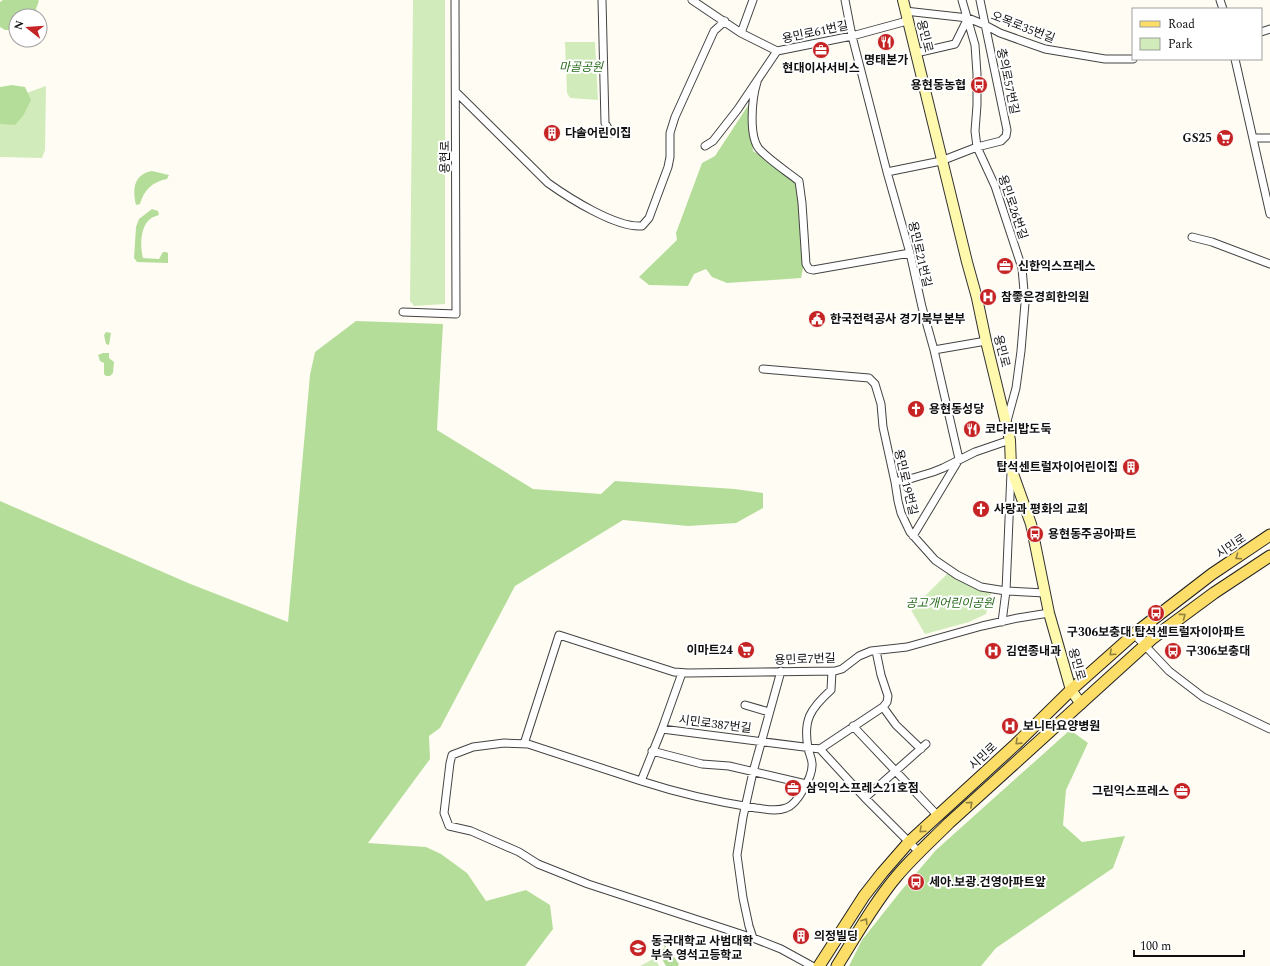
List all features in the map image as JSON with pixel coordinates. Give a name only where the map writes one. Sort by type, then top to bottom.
[{"type":"main road","name":"시민로","points":[[819,966],[864,896],[882,872],[909,842],[1016,744],[1071,690],[1134,634],[1212,574],[1270,535]]},
{"type":"main road","points":[[837,966],[884,892],[919,852],[949,823],[1144,645],[1214,593],[1270,556]]},
{"type":"street","name":"용현로","points":[[403,312],[456,314],[455,0]]},
{"type":"street","points":[[602,0],[604,101],[606,123],[611,133]]},
{"type":"street","name":"용민로61번길","points":[[692,0],[741,33],[777,52],[852,36],[906,16]]},
{"type":"street","points":[[741,33],[753,0]]},
{"type":"street","points":[[836,0],[845,1]]},
{"type":"street","name":"용민로","points":[[903,0],[977,298],[1010,440],[1011,468],[1031,524],[1049,613],[1071,690],[1081,704]]},
{"type":"street","name":"용민로26번길","points":[[962,0],[975,45],[977,74],[975,131],[977,147],[995,186],[1022,268],[1025,303],[1021,351],[1016,388],[1006,424]]},
{"type":"street","name":"충의로57번길","points":[[887,172],[942,161],[977,147],[1001,141],[1006,136],[1007,130],[980,0]]},
{"type":"street","name":"용민로21번길","points":[[845,1],[852,36],[887,172],[910,252],[959,459]]},
{"type":"street","name":"오목로35번길","points":[[906,16],[968,18],[1000,33],[1045,49],[1105,59],[1132,59]]},
{"type":"street","points":[[916,53],[955,44],[968,18]]},
{"type":"street","points":[[456,92],[548,183],[556,189],[596,212],[634,227],[642,226],[649,218],[668,167],[670,157],[670,132],[675,117],[714,31],[725,21]]},
{"type":"street","points":[[705,146],[713,141],[738,109],[777,52]]},
{"type":"street","points":[[1235,60],[1270,214]]},
{"type":"street","points":[[757,82],[753,92],[752,105],[754,140],[760,150],[799,181],[806,264],[809,269],[813,270],[825,268],[910,252]]},
{"type":"street","points":[[1254,138],[1270,138]]},
{"type":"street","points":[[1192,237],[1212,242],[1270,264]]},
{"type":"street","points":[[934,350],[986,342]]},
{"type":"street","name":"용민로19번길","points":[[763,369],[869,378],[875,384],[881,404],[883,427],[901,513],[905,524],[913,536],[935,560],[957,575],[981,587],[1006,591],[1045,593]]},
{"type":"street","points":[[895,482],[914,478],[944,468],[975,452],[1010,440]]},
{"type":"street","points":[[913,536],[959,459]]},
{"type":"street","points":[[1002,622],[1006,591],[1011,468]]},
{"type":"street","name":"용민로7번길","points":[[524,744],[559,635],[674,672],[832,671],[842,669],[859,656],[876,651],[906,647],[1002,622],[1049,613]]},
{"type":"street","points":[[1134,634],[1169,671],[1203,697],[1270,729]]},
{"type":"street","points":[[876,651],[881,675],[888,696],[887,702],[883,707],[820,749],[865,798],[919,852]]},
{"type":"street","points":[[753,938],[749,926],[737,859],[738,843],[752,772],[781,671]]},
{"type":"street","points":[[812,966],[781,949],[753,938],[588,884],[538,864],[519,852],[478,834],[449,826],[444,813],[452,755],[473,747],[504,743],[524,744],[553,752],[671,791],[745,806],[774,810],[787,808],[796,801],[811,773],[812,765],[806,735],[807,721],[814,707],[831,690],[832,671]]},
{"type":"street","points":[[662,729],[682,673]]},
{"type":"street","points":[[744,705],[770,712]]},
{"type":"street","points":[[865,798],[924,747],[896,725],[883,707]]},
{"type":"street","points":[[853,726],[938,816]]},
{"type":"street","name":"시민로387번길","points":[[641,781],[662,729],[820,749]]},
{"type":"street","points":[[652,752],[702,764],[728,766],[806,784]]},
{"type":"green space","points":[[3,0],[39,1],[36,8],[8,8],[8,30],[0,27],[0,2]]},
{"type":"green space","points":[[413,0],[445,0],[445,304],[414,306],[410,301]]},
{"type":"green space","name":"마골공원","points":[[565,42],[595,42],[598,100],[570,98],[567,93]]},
{"type":"green space","points":[[12,85],[25,87],[31,100],[23,116],[15,125],[0,124],[0,87]]},
{"type":"green space","points":[[46,86],[45,150],[42,158],[0,157],[0,87],[21,95]]},
{"type":"green space","points":[[749,104],[753,151],[799,184],[805,259],[801,278],[727,283],[712,277],[706,269],[694,274],[688,286],[649,285],[639,277],[677,240],[676,233],[702,163],[715,156]]},
{"type":"green space","points":[[152,171],[169,175],[167,179],[157,182],[149,187],[140,204],[136,205],[134,193],[136,183],[141,175]]},
{"type":"green space","points":[[152,209],[158,211],[159,215],[151,218],[144,227],[141,243],[143,258],[159,259],[163,252],[166,252],[168,253],[168,263],[137,262],[134,258],[136,227],[139,219]]},
{"type":"green space","points":[[356,321],[443,324],[437,430],[533,489],[601,494],[615,481],[735,489],[763,493],[763,508],[736,523],[688,526],[623,520],[515,586],[440,728],[429,736],[430,759],[368,843],[426,847],[441,854],[467,873],[486,901],[526,890],[550,905],[553,929],[525,966],[0,966],[0,501],[188,583],[288,622],[310,375],[315,352]]},
{"type":"green space","points":[[106,332],[111,333],[109,345],[106,344],[104,335]]},
{"type":"green space","points":[[109,353],[109,358],[114,362],[113,373],[110,376],[106,376],[104,374],[104,363],[100,361],[98,355]]},
{"type":"green space","name":"공고개어린이공원","points":[[947,574],[991,593],[986,614],[969,622],[925,634],[911,610]]},
{"type":"green space","points":[[1070,730],[1088,743],[1066,790],[1063,825],[1082,842],[1125,836],[1113,868],[996,948],[981,966],[849,966],[862,940],[936,850]]},
{"type":"green space","points":[[659,937],[679,964],[678,966],[666,966],[658,952],[665,948]]},
{"type":"green space","points":[[655,958],[659,966],[640,966]]},
{"type":"place","name":"명태본가","points":[[886,42]]},
{"type":"place","name":"현대이사서비스","points":[[821,50]]},
{"type":"place","name":"용현동농협","points":[[979,85]]},
{"type":"place","name":"다솔어린이집","points":[[552,133]]},
{"type":"place","name":"GS25","points":[[1225,138]]},
{"type":"place","name":"신한익스프레스","points":[[1005,266]]},
{"type":"place","name":"참좋은경희한의원","points":[[988,297]]},
{"type":"place","name":"한국전력공사 경기북부본부","points":[[817,319]]},
{"type":"place","name":"용현동성당","points":[[916,409]]},
{"type":"place","name":"코다리밥도둑","points":[[972,429]]},
{"type":"place","name":"탑석센트럴자이어린이집","points":[[1131,467]]},
{"type":"place","name":"사랑과 평화의 교회","points":[[981,509]]},
{"type":"place","name":"용현동주공아파트","points":[[1035,534]]},
{"type":"place","name":"구306보충대.탑석센트럴자이아파트","points":[[1156,613]]},
{"type":"place","name":"이마트24","points":[[746,650]]},
{"type":"place","name":"김연종내과","points":[[993,651]]},
{"type":"place","name":"구306보충대","points":[[1173,651]]},
{"type":"place","name":"보니타요양병원","points":[[1010,726]]},
{"type":"place","name":"삼익익스프레스21호점","points":[[793,788]]},
{"type":"place","name":"그린익스프레스","points":[[1182,791]]},
{"type":"place","name":"세아.보광.건영아파트앞","points":[[916,882]]},
{"type":"place","name":"의정빌딩","points":[[801,936]]},
{"type":"place","name":"동국대학교 사범대학 부속 영석고등학교","points":[[638,948]]}]
